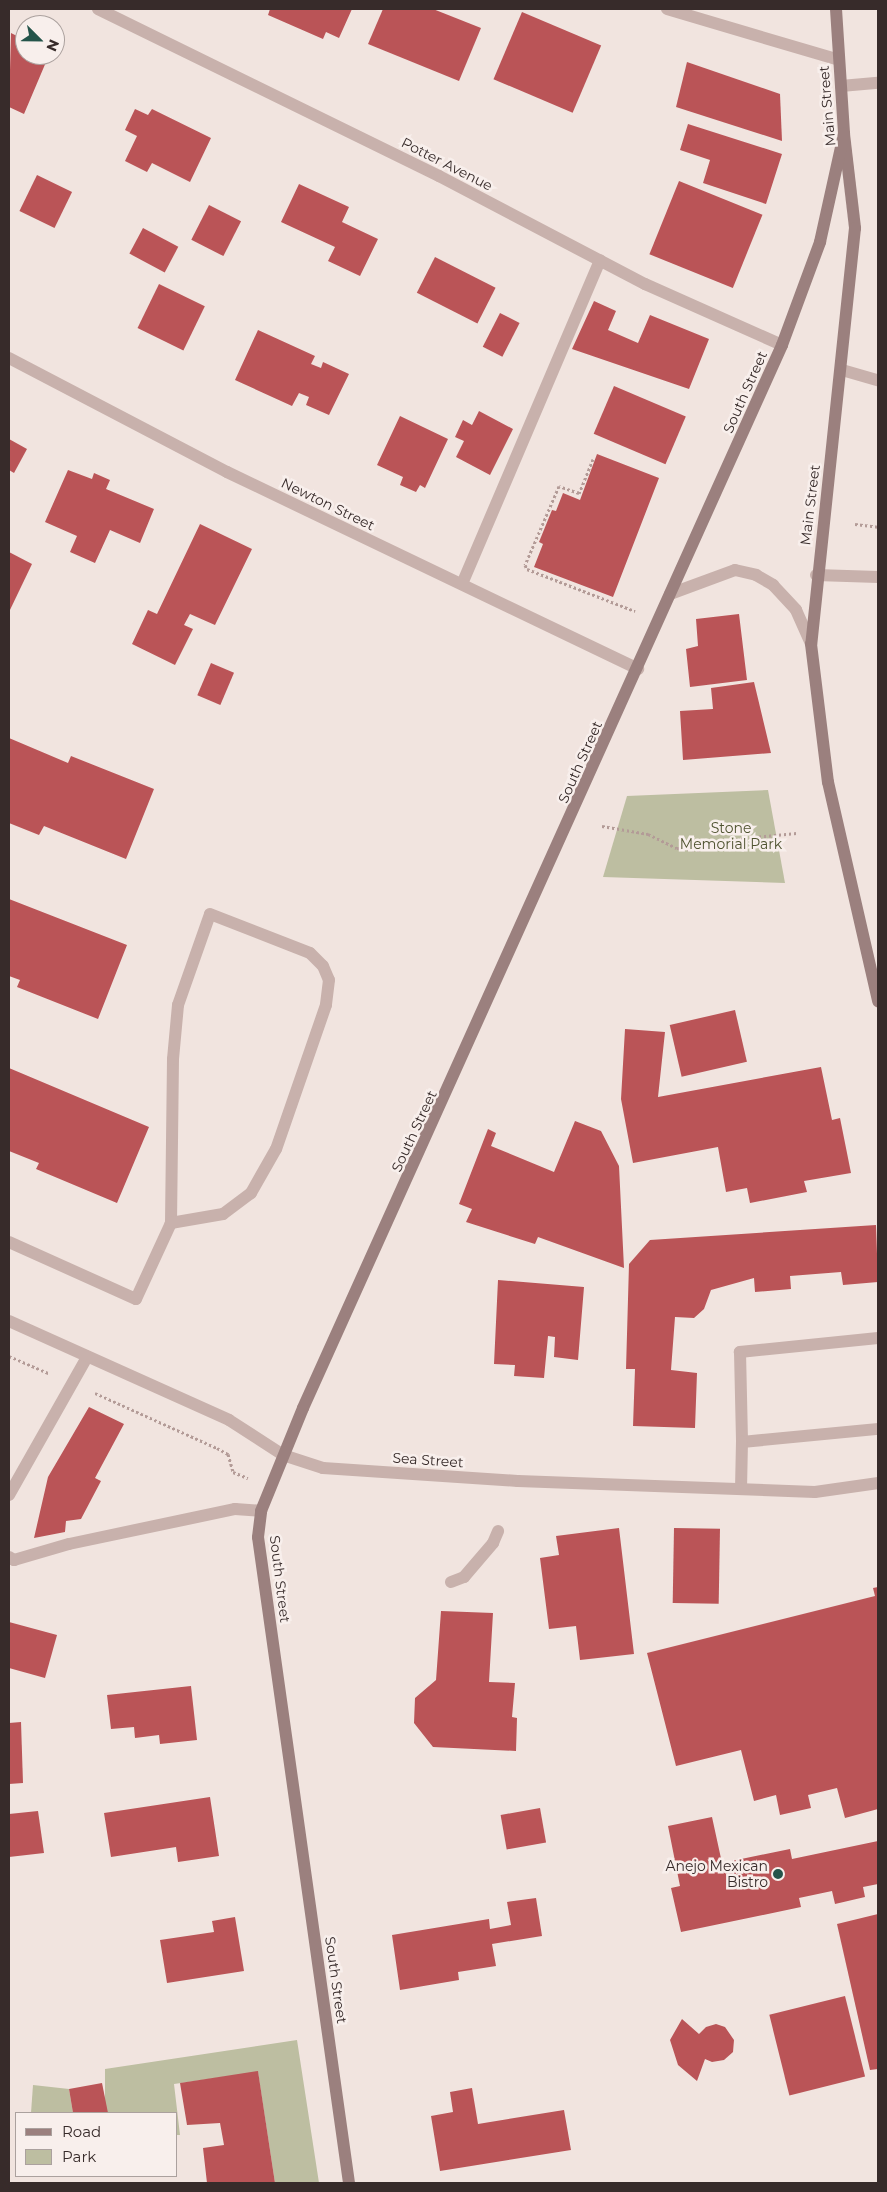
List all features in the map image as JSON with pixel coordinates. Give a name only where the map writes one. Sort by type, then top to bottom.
[{"type":"main road","name":"Main Street","points":[[836,9],[844,134],[855,228],[842,370],[816,575],[811,644],[828,782],[878,1000]]},
{"type":"main road","name":"South Street","points":[[348,2183],[258,1537],[261,1512],[283,1455],[638,669],[782,345],[820,242],[844,134]]},
{"type":"street","name":"Potter Avenue","points":[[98,9],[439,176],[600,260],[782,345]]},
{"type":"street","points":[[667,9],[839,60]]},
{"type":"street","points":[[841,86],[878,83]]},
{"type":"street","points":[[462,584],[600,260]]},
{"type":"street","name":"Newton Street","points":[[9,358],[227,472],[638,669]]},
{"type":"street","points":[[842,370],[878,380]]},
{"type":"street","points":[[670,594],[735,570],[756,574],[774,585],[796,610],[811,644]]},
{"type":"street","points":[[816,575],[878,577]]},
{"type":"street","points":[[9,1242],[136,1299],[171,1223],[174,1059],[178,1005],[210,914],[310,953],[323,966],[329,980],[327,996],[276,1149],[251,1193],[223,1214],[171,1223]]},
{"type":"street","name":"Sea Street","points":[[9,1321],[229,1420],[283,1455],[311,1466],[518,1481],[815,1492],[878,1483]]},
{"type":"street","points":[[740,1489],[742,1442],[740,1352],[878,1338]]},
{"type":"street","points":[[9,1495],[86,1357]]},
{"type":"street","points":[[742,1442],[878,1429]]},
{"type":"street","points":[[9,1557],[14,1560],[69,1544],[235,1509],[261,1512]]},
{"type":"street","points":[[451,1582],[464,1577],[492,1543],[498,1531]]},
{"type":"path","points":[[593,459],[579,493],[558,486],[525,565],[526,569],[636,611]]},
{"type":"path","points":[[856,524],[878,527]]},
{"type":"path","points":[[602,826],[648,834],[677,848],[697,850],[744,838],[797,833]]},
{"type":"path","points":[[9,1356],[54,1376]]},
{"type":"path","points":[[98,1395],[228,1454],[233,1472]]},
{"type":"green space","name":"Stone Memorial Park","points":[[768,790],[785,883],[603,877],[627,796]]},
{"type":"green space","points":[[297,2040],[319,2183],[275,2183],[258,2072],[174,2084],[177,2112],[105,2112],[105,2069]]},
{"type":"green space","points":[[33,2085],[69,2089],[73,2112],[31,2112]]},
{"type":"green space","points":[[178,2118],[180,2135],[178,2135]]},
{"type":"building","points":[[270,9],[352,9],[339,38],[326,32],[323,39],[268,15]]},
{"type":"building","points":[[383,9],[433,9],[481,28],[459,81],[368,44]]},
{"type":"building","points":[[522,12],[601,46],[573,113],[493,79]]},
{"type":"building","points":[[11,33],[15,35],[15,65],[45,65],[24,114],[9,107]]},
{"type":"building","points":[[687,62],[780,94],[782,141],[676,107]]},
{"type":"building","points":[[135,109],[148,115],[152,109],[211,138],[190,182],[152,163],[147,172],[125,161],[137,136],[125,130]]},
{"type":"building","points":[[688,124],[782,154],[766,204],[703,183],[710,160],[680,150]]},
{"type":"building","points":[[37,175],[72,192],[55,228],[19,211]]},
{"type":"building","points":[[679,181],[762,215],[733,288],[649,254]]},
{"type":"building","points":[[299,184],[349,207],[342,222],[378,239],[360,276],[328,261],[335,247],[281,222]]},
{"type":"building","points":[[209,205],[241,221],[223,256],[191,240]]},
{"type":"building","points":[[143,228],[178,247],[165,272],[129,254]]},
{"type":"building","points":[[435,257],[496,288],[477,324],[417,293]]},
{"type":"building","points":[[159,284],[205,306],[183,350],[138,328]]},
{"type":"building","points":[[594,301],[616,311],[608,330],[638,343],[650,315],[709,339],[689,389],[572,349]]},
{"type":"building","points":[[500,313],[520,323],[502,357],[483,347]]},
{"type":"building","points":[[258,330],[315,356],[311,364],[321,368],[323,362],[349,374],[329,415],[306,405],[309,397],[299,393],[292,406],[235,380]]},
{"type":"building","points":[[614,386],[686,416],[665,464],[594,434]]},
{"type":"building","points":[[479,411],[513,429],[490,475],[456,457],[464,441],[455,437],[463,420],[472,425]]},
{"type":"building","points":[[400,416],[448,439],[425,488],[420,485],[416,492],[400,485],[403,477],[377,465]]},
{"type":"building","points":[[9,439],[27,449],[14,473],[9,470]]},
{"type":"building","points":[[597,454],[659,478],[613,597],[534,567],[543,544],[539,542],[552,510],[556,511],[563,493],[580,500]]},
{"type":"building","points":[[68,470],[92,479],[94,473],[110,480],[106,489],[154,509],[140,543],[110,530],[95,563],[70,552],[77,536],[45,522]]},
{"type":"building","points":[[200,524],[252,549],[215,625],[190,614],[184,625],[193,629],[175,665],[132,644],[148,610],[157,614]]},
{"type":"building","points":[[9,552],[32,564],[9,612]]},
{"type":"building","points":[[739,614],[747,680],[690,687],[686,649],[698,646],[696,619]]},
{"type":"building","points":[[211,663],[234,673],[220,705],[197,695]]},
{"type":"building","points":[[754,682],[771,753],[683,760],[680,711],[713,709],[711,688]]},
{"type":"building","points":[[9,738],[68,763],[71,756],[154,789],[126,859],[44,826],[39,835],[9,823]]},
{"type":"building","points":[[9,899],[127,945],[98,1019],[17,987],[20,980],[9,976]]},
{"type":"building","points":[[735,1010],[747,1062],[682,1077],[670,1025]]},
{"type":"building","points":[[625,1029],[665,1032],[658,1097],[821,1067],[832,1120],[840,1118],[851,1173],[804,1181],[807,1192],[750,1203],[747,1188],[726,1192],[718,1147],[633,1163],[621,1099]]},
{"type":"building","points":[[9,1068],[149,1127],[117,1203],[36,1169],[39,1163],[9,1151]]},
{"type":"building","points":[[575,1121],[601,1131],[619,1166],[624,1268],[538,1237],[535,1244],[466,1222],[472,1209],[459,1204],[488,1129],[496,1133],[491,1146],[554,1172]]},
{"type":"building","points":[[876,1225],[878,1282],[843,1285],[841,1272],[790,1276],[791,1289],[755,1292],[754,1278],[711,1290],[704,1309],[694,1318],[675,1317],[671,1370],[697,1373],[695,1428],[633,1426],[635,1369],[626,1369],[629,1264],[650,1240]]},
{"type":"building","points":[[498,1280],[584,1287],[578,1360],[554,1357],[555,1337],[548,1336],[544,1378],[514,1376],[515,1365],[494,1364]]},
{"type":"building","points":[[89,1407],[124,1424],[95,1478],[101,1481],[81,1519],[66,1521],[65,1532],[34,1538],[48,1477]]},
{"type":"building","points":[[619,1528],[634,1654],[580,1660],[576,1626],[549,1629],[540,1558],[559,1555],[556,1536]]},
{"type":"building","points":[[674,1528],[720,1529],[719,1604],[673,1603]]},
{"type":"building","points":[[878,1587],[878,1809],[845,1818],[837,1788],[808,1795],[811,1808],[780,1815],[776,1795],[754,1801],[741,1750],[676,1766],[647,1653],[875,1596],[873,1588]]},
{"type":"building","points":[[441,1611],[493,1613],[489,1682],[515,1683],[512,1717],[517,1718],[516,1751],[433,1747],[414,1723],[415,1698],[436,1680]]},
{"type":"building","points":[[9,1622],[57,1635],[45,1678],[9,1668]]},
{"type":"building","points":[[191,1686],[197,1740],[160,1744],[159,1735],[135,1738],[134,1727],[111,1729],[107,1695]]},
{"type":"building","points":[[21,1722],[23,1783],[9,1784],[9,1723]]},
{"type":"building","points":[[210,1797],[219,1856],[178,1862],[176,1847],[111,1857],[104,1813]]},
{"type":"building","points":[[540,1808],[546,1842],[507,1849],[501,1815]]},
{"type":"building","points":[[38,1811],[44,1853],[9,1857],[9,1814]]},
{"type":"building","name":"Anejo Mexican Bistro","points":[[712,1817],[722,1863],[790,1849],[792,1859],[878,1841],[878,1884],[863,1887],[865,1897],[835,1904],[832,1891],[799,1898],[801,1907],[681,1932],[671,1888],[680,1886],[668,1826]]},
{"type":"building","points":[[536,1898],[542,1936],[492,1944],[496,1966],[458,1972],[459,1980],[400,1990],[392,1935],[489,1919],[490,1929],[511,1925],[507,1902]]},
{"type":"building","points":[[878,1914],[878,2069],[870,2070],[837,1924]]},
{"type":"building","points":[[235,1917],[244,1971],[167,1983],[160,1940],[214,1932],[212,1921]]},
{"type":"building","points":[[845,1996],[865,2077],[789,2095],[769,2015]]},
{"type":"building","points":[[682,2019],[699,2034],[706,2027],[716,2024],[725,2027],[734,2040],[733,2052],[724,2060],[712,2062],[705,2059],[697,2081],[678,2065],[670,2040]]},
{"type":"building","points":[[258,2071],[275,2183],[207,2183],[203,2148],[224,2145],[220,2123],[187,2125],[180,2083]]},
{"type":"building","points":[[102,2083],[108,2112],[73,2112],[69,2089]]},
{"type":"building","points":[[472,2088],[478,2124],[564,2110],[571,2150],[440,2171],[431,2116],[453,2112],[450,2092]]},
{"type":"place","name":"Anejo Mexican Bistro","points":[[778,1874]]}]
